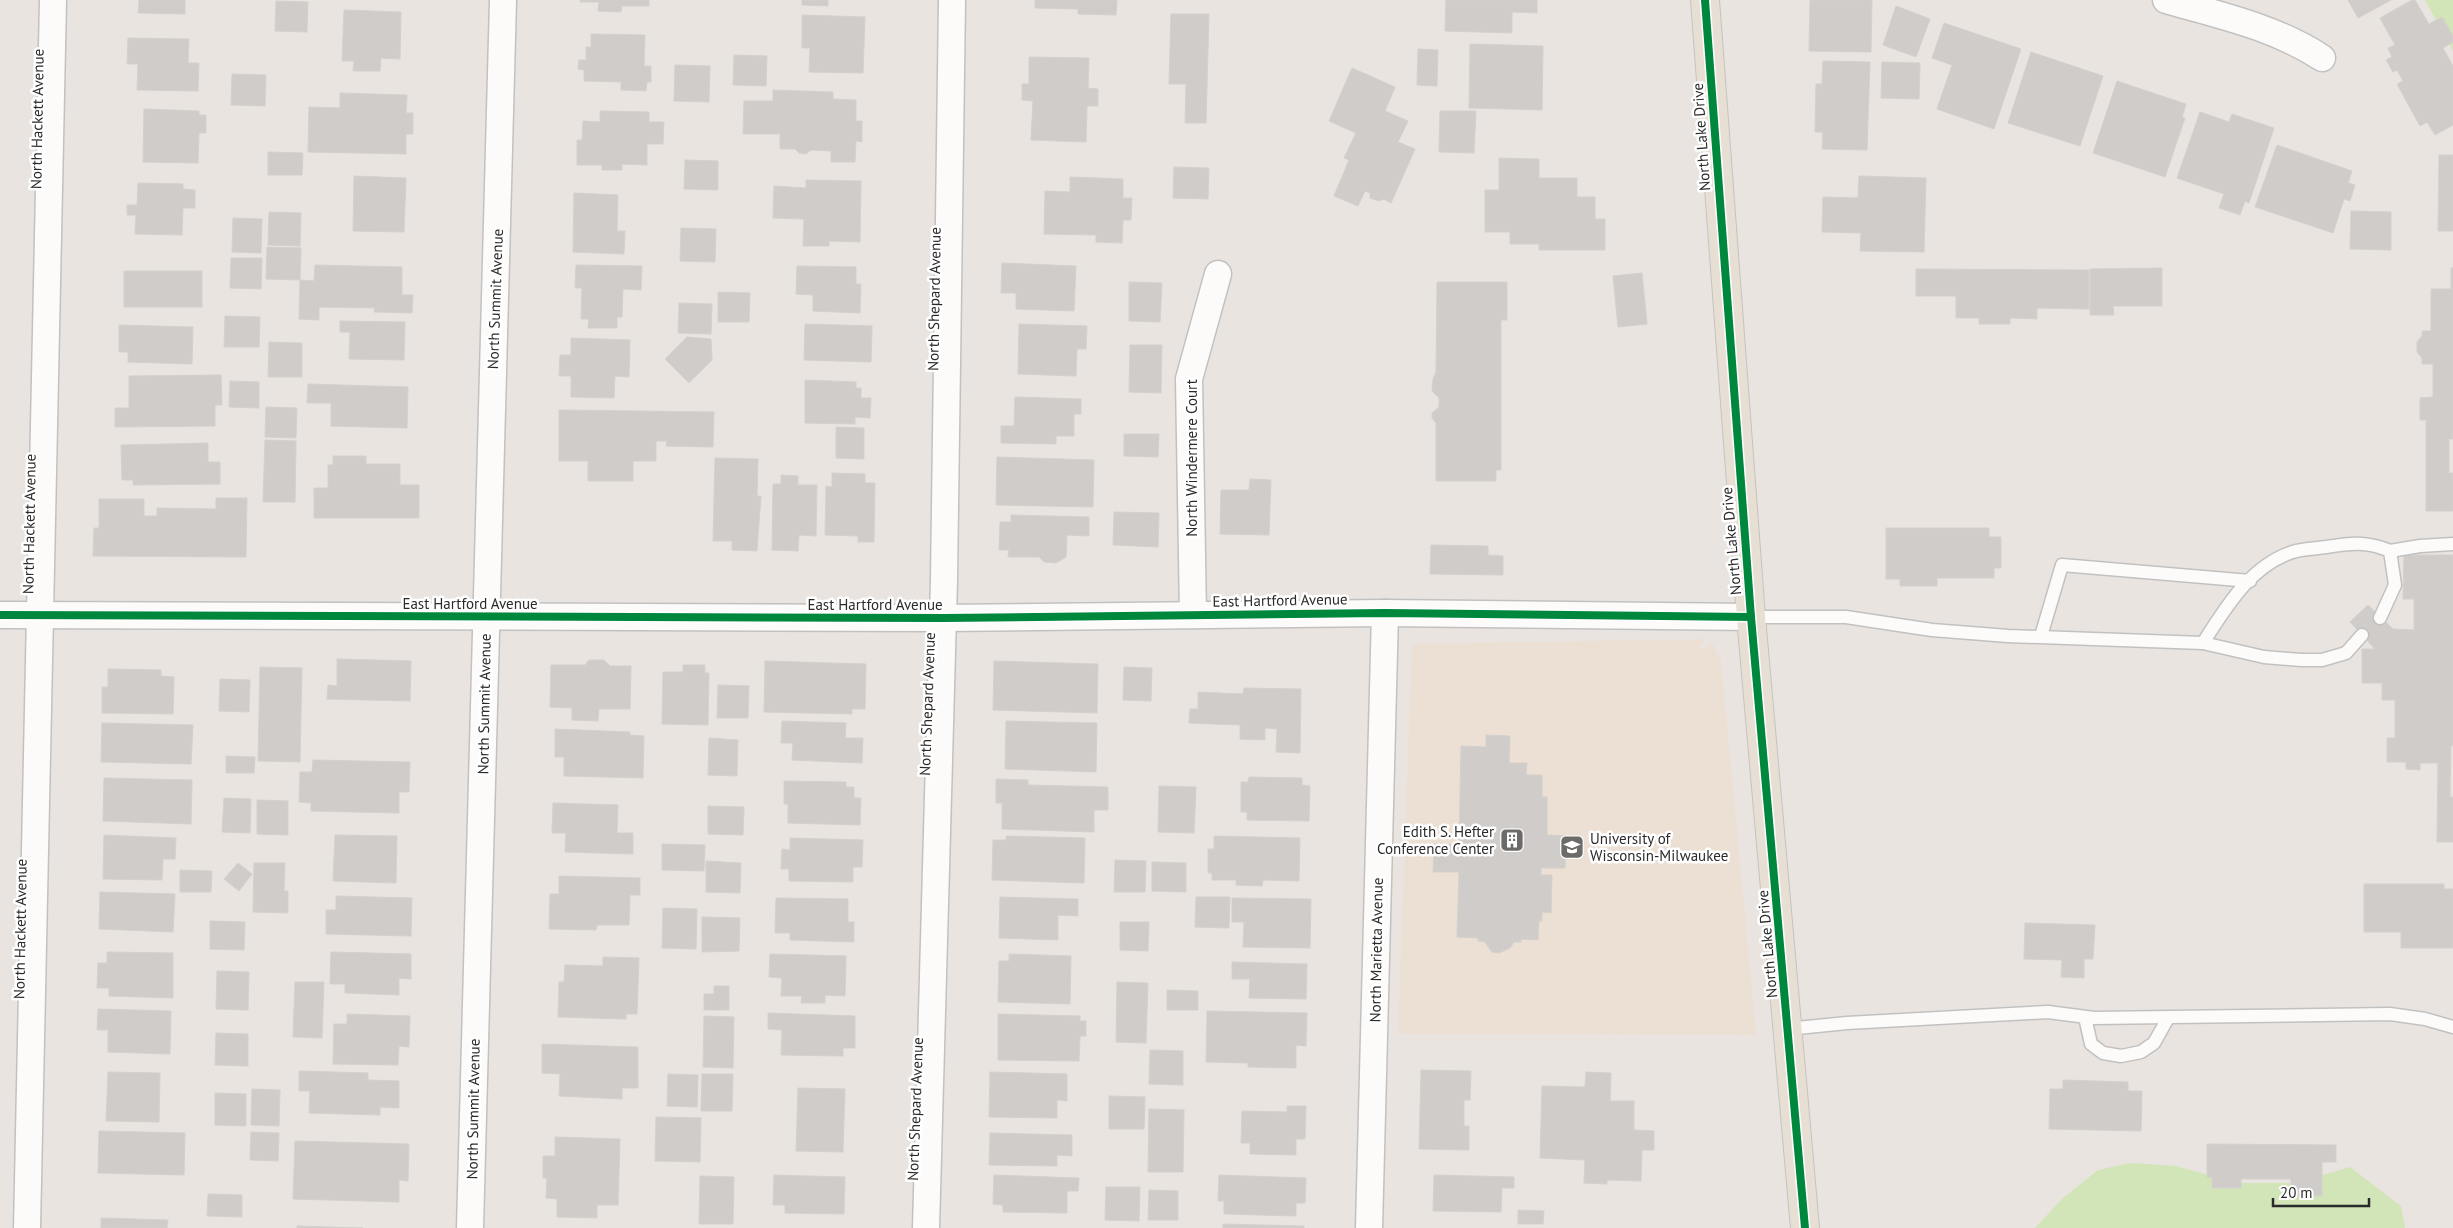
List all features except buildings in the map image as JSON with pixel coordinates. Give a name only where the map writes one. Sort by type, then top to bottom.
[{"type":"main road","name":"North Lake Drive","points":[[1705,0],[1751,616],[1805,1228]]},
{"type":"street","name":"North Hackett Avenue","points":[[27,1228],[53,0]]},
{"type":"street","name":"North Summit Avenue","points":[[470,1228],[503,0]]},
{"type":"street","name":"North Shepard Avenue","points":[[926,1228],[943,618],[952,0]]},
{"type":"street","points":[[2166,0],[2230,9],[2271,31],[2301,44],[2322,58]]},
{"type":"street","name":"North Windermere Court","points":[[1193,616],[1189,379],[1218,274]]},
{"type":"street","name":"East Hartford Avenue","points":[[0,616],[943,618],[1385,613],[1751,616]]},
{"type":"street","name":"North Marietta Avenue","points":[[1369,1228],[1385,613]]},
{"type":"lane","points":[[2203,643],[2230,602],[2264,566],[2295,551],[2344,544],[2373,544],[2390,551],[2420,546],[2453,544]]},
{"type":"lane","points":[[2380,618],[2395,585],[2390,551]]},
{"type":"lane","points":[[2041,636],[2062,565],[2250,581]]},
{"type":"lane","points":[[1751,616],[1846,617],[1932,630],[2203,643],[2264,657],[2322,660],[2346,653],[2362,635]]},
{"type":"lane","points":[[1787,1029],[1847,1023],[2048,1012],[2085,1017],[2168,1018],[2390,1014],[2453,1027]]},
{"type":"lane","points":[[2085,1017],[2091,1044],[2102,1053],[2120,1056],[2141,1052],[2154,1043],[2168,1018]]},
{"type":"lane","points":[[2439,1024],[2453,1019]]},
{"type":"shaded area","name":"University of Wisconsin-Milwaukee","points":[[1705,639],[1697,651],[1712,643],[1721,660],[1756,1035],[1398,1034],[1412,644]]},
{"type":"green space","points":[[2425,0],[2453,0],[2453,51]]},
{"type":"green space","points":[[2130,1163],[2176,1166],[2237,1183],[2296,1183],[2350,1167],[2401,1206],[2405,1228],[2035,1228],[2063,1198],[2098,1170]]},
{"type":"cycle path","points":[[1705,0],[1751,617],[1805,1228]]},
{"type":"cycle path","points":[[0,615],[943,618],[1385,613],[1751,617]]},
{"type":"place","name":"Edith S. Hefter Conference Center","points":[[1512,840]]},
{"type":"place","name":"University of Wisconsin-Milwaukee","points":[[1572,847]]}]
